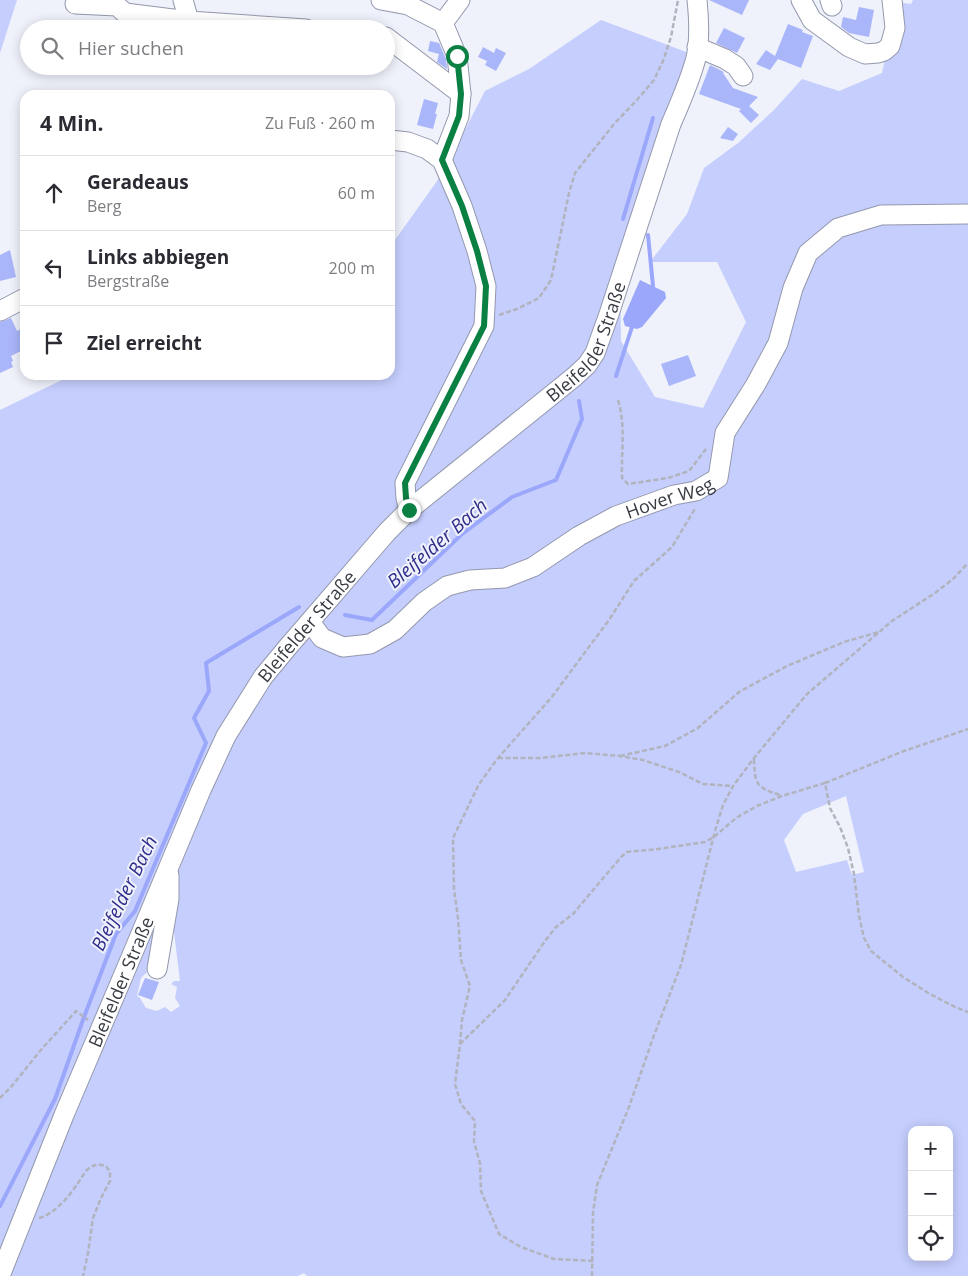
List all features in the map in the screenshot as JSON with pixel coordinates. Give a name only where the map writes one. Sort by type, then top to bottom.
[{"type":"street","points":[[183,0],[189,20]]},
{"type":"street","points":[[381,0],[408,6],[443,23],[457,56],[461,94],[459,116],[442,160]]},
{"type":"street","points":[[443,23],[460,0]]},
{"type":"street","name":"Bleifelder Straße","points":[[0,1276],[64,1115],[210,768],[226,736],[263,677],[387,532],[409,510],[574,377],[587,365],[595,353],[671,124],[696,58],[699,32],[697,0]]},
{"type":"street","points":[[802,2],[812,20],[849,48],[865,54],[884,52],[890,46],[894,28],[892,0]]},
{"type":"street","points":[[75,4],[117,6],[125,14],[180,20]]},
{"type":"street","points":[[395,43],[461,94]]},
{"type":"street","points":[[697,47],[725,59],[736,66],[743,76]]},
{"type":"street","points":[[395,141],[408,142],[427,149],[442,160],[462,206],[486,286],[484,326],[405,483],[409,510]]},
{"type":"street","name":"Hover Weg","points":[[310,622],[322,638],[343,647],[370,644],[395,630],[424,602],[447,586],[470,580],[505,578],[533,567],[579,536],[616,516],[674,495],[696,491],[718,478],[724,433],[756,384],[778,343],[793,288],[808,253],[838,228],[881,215],[968,214]]},
{"type":"street","points":[[0,311],[20,301]]},
{"type":"street","points":[[157,969],[169,899],[169,864]]},
{"type":"path","points":[[485,316],[499,315],[517,309],[539,298],[550,280],[574,173],[614,124],[654,80],[671,37],[678,0]]},
{"type":"path","points":[[618,400],[622,414],[622,478],[628,484],[668,478],[689,471],[708,447]]},
{"type":"path","points":[[593,1261],[554,1259],[521,1247],[499,1234],[481,1191],[480,1163],[474,1142],[475,1121],[461,1104],[455,1084],[462,1020],[470,986],[461,960],[454,889],[453,838],[479,784],[498,758],[551,698],[609,620],[634,581],[672,547],[698,503]]},
{"type":"path","points":[[592,1276],[593,1213],[597,1185],[629,1107],[681,966],[723,804],[733,786],[754,758],[807,694],[892,621],[935,593],[953,579],[968,563]]},
{"type":"path","points":[[620,756],[665,746],[698,728],[739,692],[787,666],[844,642],[880,631]]},
{"type":"path","points":[[460,1044],[506,1000],[555,928],[573,914],[627,852],[705,842],[714,837],[736,818],[757,806],[825,783],[904,751],[968,729]]},
{"type":"path","points":[[498,758],[541,758],[585,753],[620,756],[643,760],[679,772],[703,784],[733,786]]},
{"type":"path","points":[[754,758],[754,777],[759,786],[782,796]]},
{"type":"path","points":[[825,783],[830,808],[848,848],[854,874],[859,916],[864,938],[871,952],[930,994],[968,1012]]},
{"type":"path","points":[[0,1098],[76,1010],[90,1022],[101,1028]]},
{"type":"path","points":[[23,1219],[43,1217],[59,1206],[70,1195],[88,1169],[98,1164],[106,1166],[110,1172],[110,1181],[93,1218],[83,1276]]},
{"type":"shaded area","points":[[0,0],[17,0],[0,53]]},
{"type":"shaded area","points":[[913,0],[968,0],[968,1276],[307,1276],[304,1273],[298,1276],[0,1276],[0,410],[62,380],[395,380],[395,240],[442,174],[485,91],[529,69],[601,20],[689,53],[620,277],[621,341],[655,397],[703,408],[746,322],[717,262],[650,262],[687,214],[704,168],[738,143],[774,110],[802,79],[839,91],[882,73],[897,2],[911,4]],"holes":[[[846,796],[864,872],[852,875],[847,860],[796,872],[784,840],[803,814]],[[171,882],[179,890],[173,924],[180,981],[174,981],[171,984],[177,987],[175,998],[180,1006],[171,1012],[165,1007],[157,1011],[146,1008],[137,996],[141,978],[152,967]]]},
{"type":"water","points":[[640,280],[665,292],[666,298],[642,327],[637,329],[625,326],[623,319]]},
{"type":"building","points":[[709,0],[749,0],[742,15]]},
{"type":"building","points":[[859,7],[874,10],[869,37],[849,33],[841,27],[843,17],[856,20]]},
{"type":"building","points":[[788,24],[813,36],[801,68],[778,59],[770,70],[756,64],[766,50],[775,56]]},
{"type":"building","points":[[724,28],[745,38],[737,53],[716,43]]},
{"type":"building","points":[[430,41],[439,43],[446,59],[447,69],[437,62],[439,54],[428,51]]},
{"type":"building","points":[[483,47],[494,53],[496,48],[506,53],[496,71],[485,65],[487,61],[478,57]]},
{"type":"building","points":[[710,65],[724,72],[733,88],[758,97],[749,106],[759,115],[751,123],[739,111],[741,109],[699,94]]},
{"type":"building","points":[[424,99],[438,103],[433,129],[417,125]]},
{"type":"building","points":[[728,127],[738,134],[733,141],[720,138]]},
{"type":"building","points":[[10,250],[16,277],[0,281],[0,255]]},
{"type":"building","points":[[11,318],[17,331],[20,330],[20,352],[11,356],[13,367],[0,373],[0,322]]},
{"type":"building","points":[[688,355],[696,376],[669,386],[661,364]]},
{"type":"building","points":[[145,978],[159,982],[152,1000],[138,995]]},
{"type":"waterway","name":"Bleifelder Bach","points":[[623,219],[653,118]]},
{"type":"waterway","name":"Bleifelder Bach","points":[[648,235],[652,289]]},
{"type":"waterway","name":"Bleifelder Bach","points":[[616,376],[633,324]]},
{"type":"waterway","name":"Bleifelder Bach","points":[[345,615],[372,620],[462,534],[512,497],[556,480],[582,419],[579,401]]},
{"type":"waterway","name":"Bleifelder Bach","points":[[0,1206],[55,1099],[116,934],[135,911],[206,743],[194,718],[209,691],[206,663],[299,607]]},
{"type":"route","points":[[409,510],[405,483],[484,326],[486,286],[462,206],[442,160],[459,116],[461,94],[457,56]]}]
